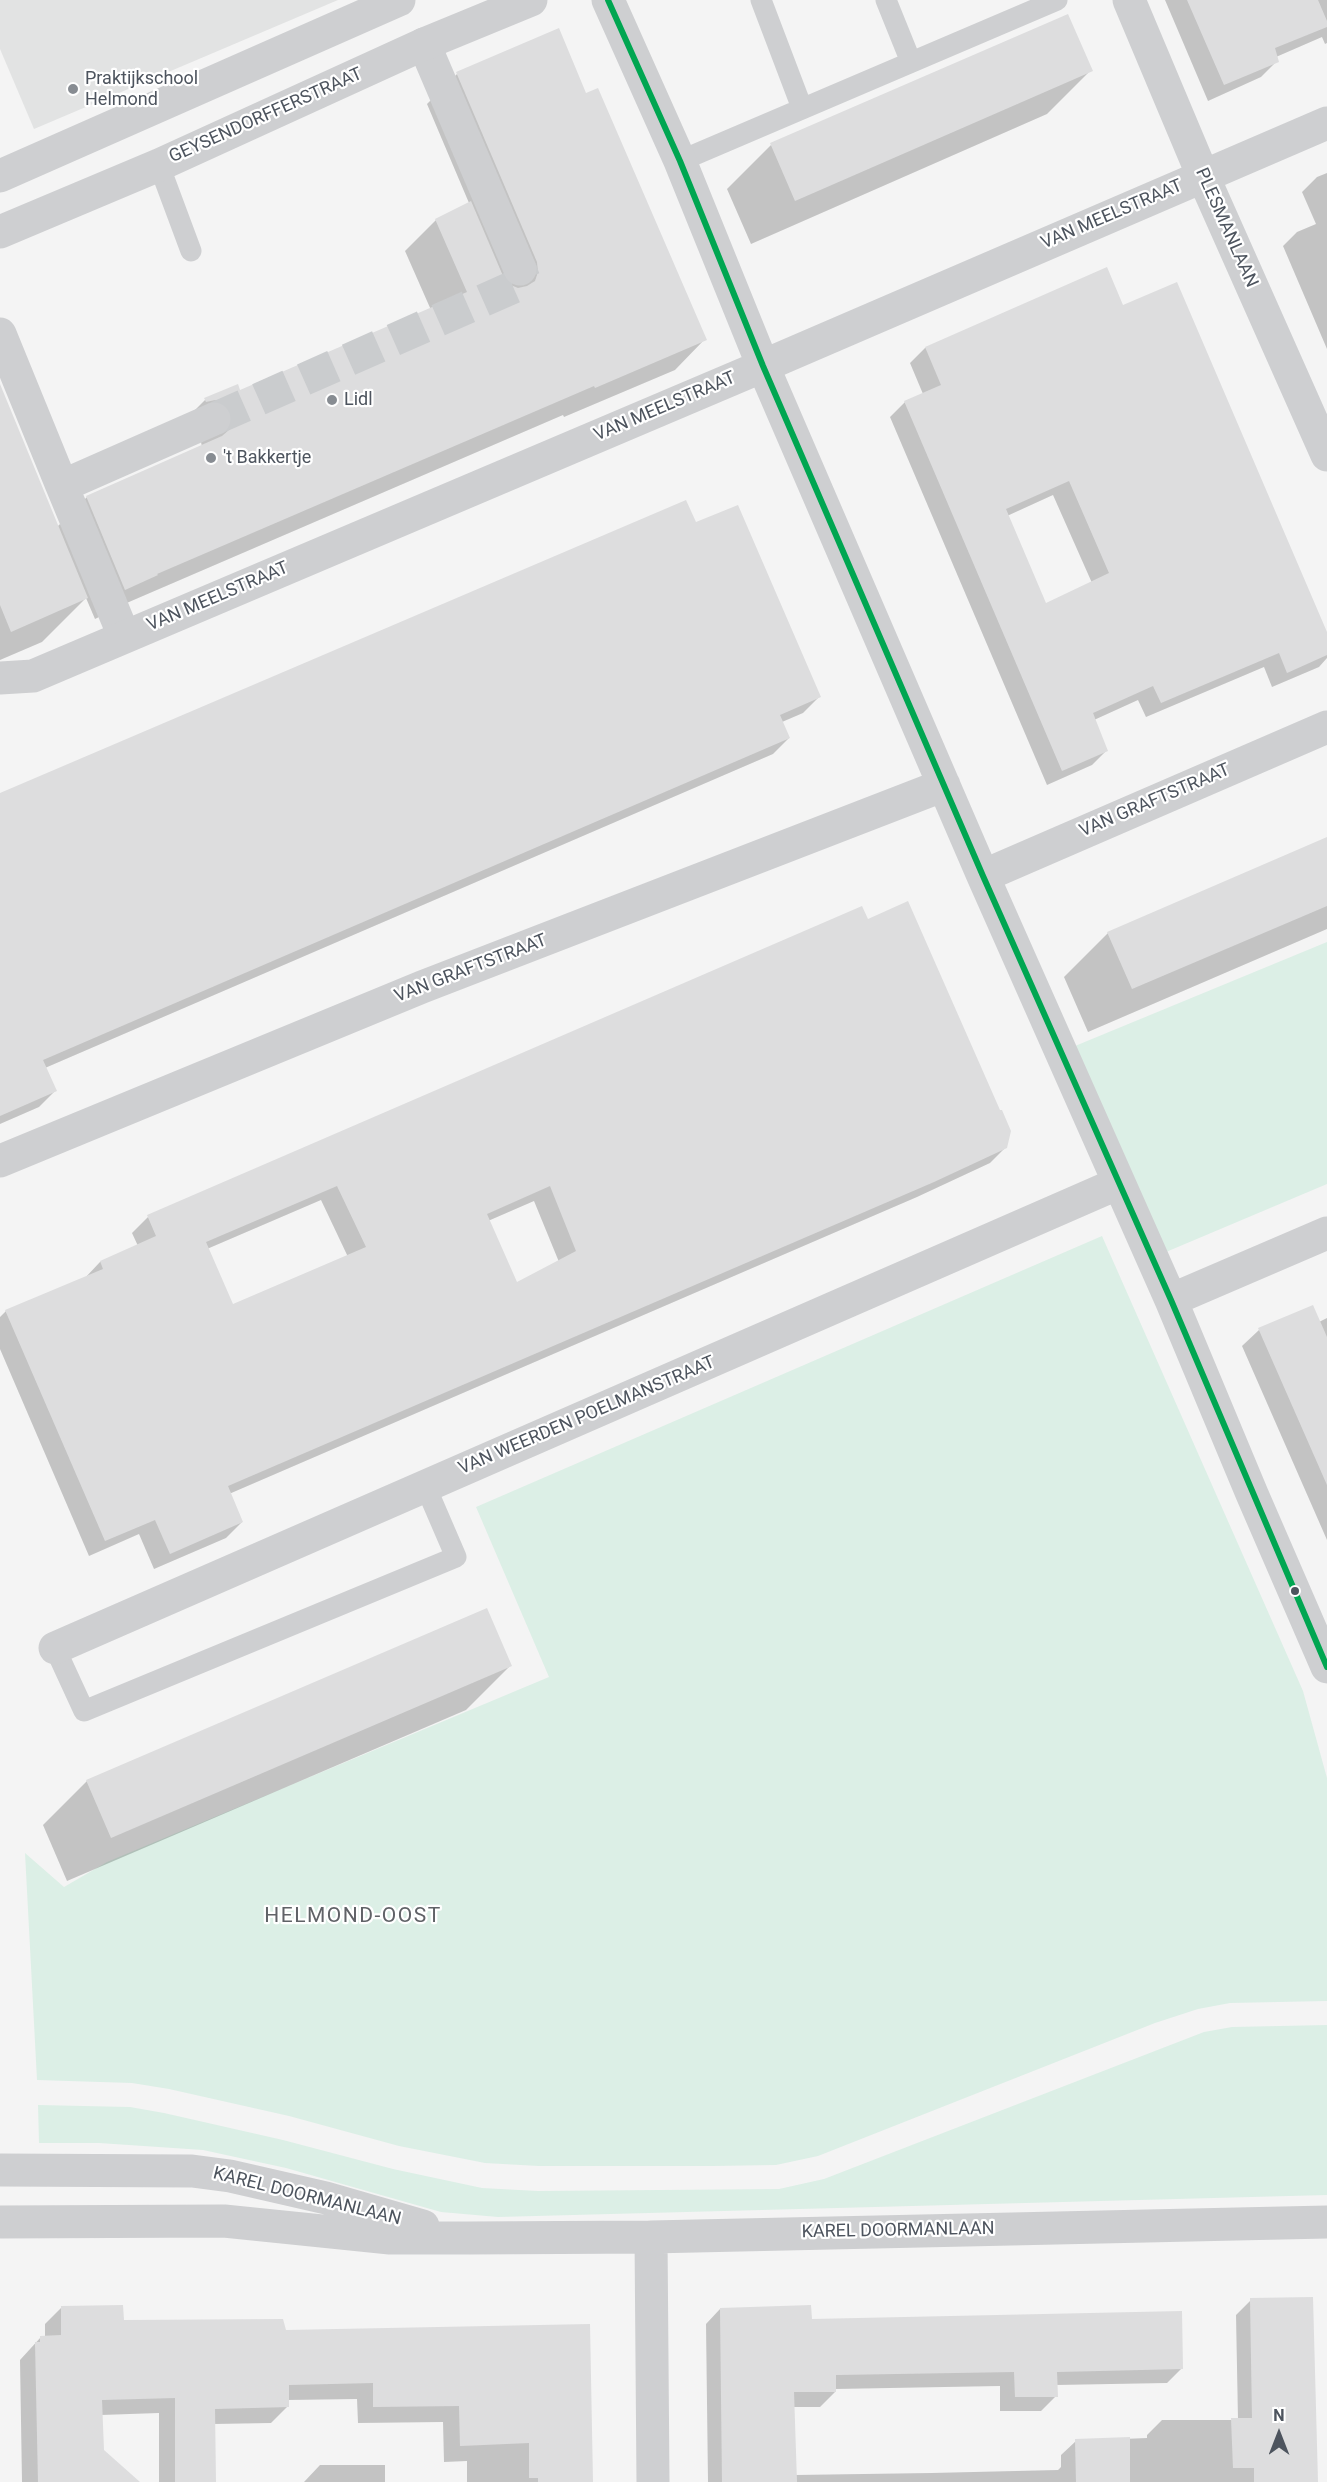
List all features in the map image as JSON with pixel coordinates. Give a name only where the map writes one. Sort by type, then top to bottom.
[{"type":"street","points":[[1,171],[399,0]]},
{"type":"street","name":"GEYSENDORFFERSTRAAT","points":[[0,232],[159,165],[424,44],[531,0]]},
{"type":"street","points":[[608,0],[680,161],[764,366],[982,876],[1172,1300],[1327,1667]]},
{"type":"street","name":"PLESMANLAAN","points":[[1130,0],[1203,176],[1327,455]]},
{"type":"street","points":[[424,44],[520,269]]},
{"type":"street","name":"VAN MEELSTRAAT","points":[[0,678],[33,676],[764,366],[1327,123]]},
{"type":"street","points":[[0,334],[124,636]]},
{"type":"street","points":[[62,486],[214,419]]},
{"type":"street","name":"VAN GRAFTSTRAAT","points":[[982,876],[1327,727]]},
{"type":"street","name":"VAN GRAFTSTRAAT","points":[[0,1161],[422,987],[945,785]]},
{"type":"street","name":"VAN WEERDEN POELMANSTRAAT","points":[[55,1648],[1119,1184]]},
{"type":"street","points":[[1172,1300],[1327,1233]]},
{"type":"street","name":"KAREL DOORMANLAAN","points":[[0,2170],[151,2169],[230,2176],[326,2198],[468,2238]]},
{"type":"street","name":"KAREL DOORMANLAAN","points":[[0,2222],[224,2221],[390,2238],[651,2237],[1327,2222]]},
{"type":"street","points":[[651,2237],[653,2482]]},
{"type":"lane","points":[[761,0],[802,108]]},
{"type":"lane","points":[[886,0],[911,62]]},
{"type":"lane","points":[[680,161],[911,62],[1016,8],[1058,0]]},
{"type":"lane","points":[[159,165],[192,251]]},
{"type":"lane","points":[[55,1648],[84,1711],[456,1557],[425,1485]]},
{"type":"shaded area","name":"Praktijkschool Helmond","points":[[0,0],[338,0],[34,129],[0,49]]},
{"type":"green space","points":[[1327,942],[1327,1184],[1166,1252],[1075,1046]]},
{"type":"green space","points":[[1102,1236],[1303,1691],[1327,1778],[1327,2001],[1230,2003],[1198,2009],[1155,2023],[818,2156],[776,2165],[539,2166],[485,2163],[399,2146],[289,2116],[169,2089],[132,2083],[37,2080],[25,1853],[64,1887],[107,1862],[549,1677],[476,1507]]},
{"type":"green space","points":[[1327,2025],[1327,2195],[498,2217],[441,2212],[286,2168],[203,2150],[99,2143],[39,2143],[38,2105],[130,2107],[283,2140],[393,2169],[482,2188],[538,2191],[779,2189],[824,2179],[1204,2032],[1232,2027]]},
{"type":"building","points":[[1187,0],[1318,0],[1327,21],[1327,27],[1275,48],[1279,62],[1224,85]]},
{"type":"building","points":[[1068,14],[1093,71],[795,201],[770,143]]},
{"type":"building","points":[[559,28],[586,93],[598,88],[707,340],[595,388],[594,386],[157,574],[125,590],[86,496],[222,436],[229,430],[232,422],[231,411],[225,404],[215,400],[206,402],[204,398],[238,384],[240,390],[467,292],[435,219],[471,201],[508,284],[518,288],[535,281],[538,272],[537,262],[456,72]]},
{"type":"building","points":[[1107,267],[1123,305],[1177,282],[1327,632],[1327,655],[1287,673],[1279,653],[1161,703],[1153,686],[1093,713],[1108,751],[1062,771],[904,401],[941,385],[925,347]],"holes":[[[1069,481],[1109,573],[1046,603],[1006,509]]]},
{"type":"building","points":[[0,384],[88,598],[11,632],[0,605]]},
{"type":"building","points":[[686,500],[696,522],[738,505],[821,697],[780,715],[790,738],[43,1060],[57,1091],[0,1116],[0,793]]},
{"type":"building","points":[[1327,837],[1327,906],[1132,989],[1107,932]]},
{"type":"building","points":[[908,901],[1011,1131],[1007,1148],[934,1182],[228,1486],[243,1522],[170,1554],[155,1520],[105,1541],[5,1310],[103,1269],[100,1261],[156,1236],[147,1215],[862,906],[868,919]],"holes":[[[337,1186],[366,1247],[233,1304],[206,1242]],[[550,1186],[576,1251],[517,1282],[487,1214]]]},
{"type":"building","points":[[1313,1305],[1327,1337],[1327,1485],[1258,1328]]},
{"type":"building","points":[[487,1608],[512,1666],[111,1838],[86,1780]]},
{"type":"building","points":[[1313,2297],[1318,2482],[1254,2482],[1254,2468],[1233,2468],[1231,2418],[1252,2418],[1250,2298]]},
{"type":"building","points":[[123,2305],[124,2320],[283,2319],[286,2330],[590,2324],[593,2482],[538,2482],[538,2478],[529,2478],[529,2443],[460,2446],[459,2406],[373,2407],[373,2383],[289,2385],[289,2407],[215,2409],[216,2482],[175,2482],[175,2398],[102,2400],[104,2450],[140,2482],[38,2482],[35,2342],[40,2342],[40,2336],[61,2335],[61,2306]]},
{"type":"building","points":[[811,2305],[812,2319],[1182,2311],[1183,2369],[1057,2372],[1058,2397],[1015,2397],[1014,2372],[836,2375],[836,2392],[794,2392],[797,2482],[722,2482],[720,2308]]},
{"type":"building","points":[[1130,2437],[1130,2482],[1076,2482],[1075,2439]]},
{"type":"tunnel","points":[[214,419],[525,282],[520,269]]},
{"type":"transit line","points":[[608,0],[680,161],[763,366],[983,876],[1171,1300],[1327,1667]]},
{"type":"place","name":"Praktijkschool Helmond","points":[[73,89]]},
{"type":"place","name":"Lidl","points":[[332,400]]},
{"type":"place","name":"'t Bakkertje","points":[[211,458]]},
{"type":"district","name":"HELMOND-OOST","points":[[353,1917]]}]
